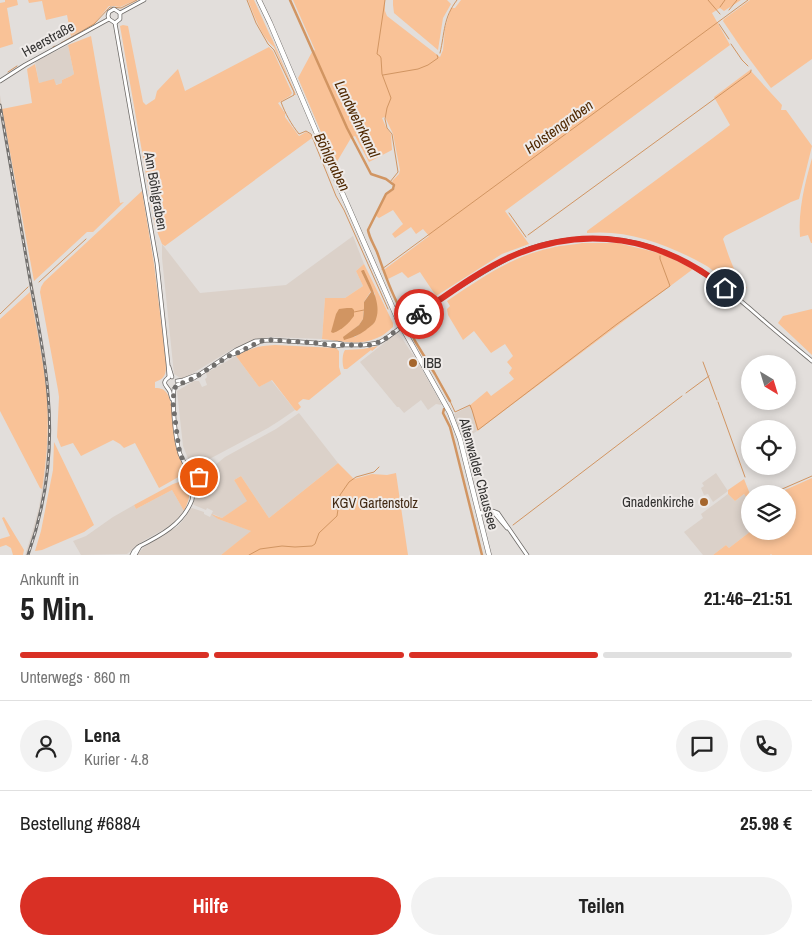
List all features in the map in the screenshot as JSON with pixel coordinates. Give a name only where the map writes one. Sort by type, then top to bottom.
[{"type":"main road","name":"Altenwalder Chaussee","points":[[259,0],[401,326],[450,413],[460,439],[489,555]]},
{"type":"main road","name":"Altenwalder Chaussee","points":[[387,295],[398,312],[404,317]]},
{"type":"street","name":"Heerstraße","points":[[0,81],[25,65],[109,20],[108,14],[111,10],[114,9],[120,13],[144,0]]},
{"type":"street","points":[[109,20],[115,23],[120,19],[120,13]]},
{"type":"street","name":"Am Böhlgraben","points":[[115,23],[157,264],[170,377]]},
{"type":"street","points":[[177,383],[190,380],[232,354],[261,341],[317,343],[336,346],[364,345],[378,342],[418,314],[507,258],[544,244],[587,238],[613,239],[655,248],[696,267],[717,281],[812,361]]},
{"type":"street","points":[[404,317],[418,314]]},
{"type":"street","points":[[173,403],[164,384],[166,379],[170,377],[177,383]]},
{"type":"street","points":[[177,383],[174,389],[173,403],[178,442],[183,460],[190,472]]},
{"type":"street","points":[[168,389],[174,389]]},
{"type":"street","points":[[134,555],[141,546],[175,524],[184,514],[190,503],[193,484],[198,481],[197,472],[190,472],[186,476],[186,480],[193,484]]},
{"type":"street","points":[[479,513],[491,510],[498,513],[527,555]]},
{"type":"shaded area","points":[[68,45],[74,74],[62,80],[62,83],[55,85],[54,80],[39,83],[35,62]]},
{"type":"shaded area","points":[[0,95],[45,354],[50,398],[51,449],[46,490],[39,524],[29,555],[25,555],[39,507],[46,463],[47,400],[26,260],[0,112]]},
{"type":"shaded area","points":[[353,236],[364,264],[356,271],[363,286],[345,298],[325,298],[322,339],[271,337],[256,339],[236,349],[234,348],[187,377],[182,379],[174,374],[162,244],[200,293],[286,285]]},
{"type":"shaded area","points":[[364,270],[378,307],[376,319],[363,332],[344,340],[343,337],[359,325],[363,319],[364,302],[371,292],[361,271]]},
{"type":"shaded area","points":[[347,308],[354,310],[354,316],[348,324],[333,333],[331,332],[339,309]]},
{"type":"shaded area","points":[[397,333],[416,359],[442,405],[436,404],[428,410],[421,400],[404,413],[360,362]]},
{"type":"shaded area","points":[[236,356],[259,387],[271,380],[295,410],[268,428],[200,464],[194,465],[189,461],[183,446],[177,391],[194,381],[199,381],[202,387],[207,385],[206,373]]},
{"type":"shaded area","points":[[469,406],[472,410],[477,431],[463,440],[454,414]]},
{"type":"shaded area","points":[[299,413],[338,463],[269,518],[241,476],[234,480],[248,501],[222,518],[213,514],[218,519],[252,531],[221,555],[137,555],[144,547],[178,526],[190,509],[204,512],[204,514],[210,517],[213,511],[207,508],[206,510],[193,503],[204,475],[225,457],[276,429]]},
{"type":"shaded area","points":[[716,473],[728,491],[713,502],[708,494],[704,495],[701,488],[704,486],[702,483]]},
{"type":"shaded area","points":[[172,490],[184,511],[170,526],[143,541],[127,554],[81,555],[73,541],[86,536],[134,505],[136,509]]},
{"type":"shaded area","points":[[728,494],[735,501],[741,496],[741,539],[729,548],[726,545],[713,555],[703,555],[684,532],[703,518],[701,514]]},
{"type":"green space","points":[[5,0],[17,0],[18,5],[7,8],[13,44],[0,48],[0,3],[5,2]]},
{"type":"green space","points":[[28,0],[136,0],[120,7],[109,6],[94,24],[71,36],[67,15],[46,20],[42,1],[29,3]]},
{"type":"green space","points":[[248,0],[254,0],[296,95],[294,95],[274,47],[265,38],[258,25]]},
{"type":"green space","points":[[293,0],[385,0],[387,16],[440,57],[451,8],[455,8],[461,0],[741,0],[724,11],[720,8],[712,13],[730,45],[505,211],[529,244],[502,254],[436,296],[420,272],[408,278],[402,272],[388,279],[384,271],[429,236],[423,229],[416,234],[411,227],[395,238],[392,234],[403,224],[393,210],[379,218],[376,216],[385,197],[395,188],[392,181],[399,174],[400,170],[393,134],[385,117],[382,118],[391,134],[392,150],[369,162],[355,136],[351,138],[335,165],[298,78],[312,52],[315,50]]},
{"type":"green space","points":[[393,0],[447,0],[451,4],[443,18],[438,50],[394,13]]},
{"type":"green space","points":[[750,0],[812,0],[812,59],[771,88],[723,21]]},
{"type":"green space","points":[[120,26],[128,26],[143,102],[146,105],[155,99],[157,91],[178,69],[185,91],[269,47],[273,51],[292,93],[278,103],[285,113],[285,117],[299,136],[306,132],[312,138],[165,246],[162,244],[155,226]]},
{"type":"green space","points":[[91,36],[120,203],[124,202],[93,232],[87,232],[34,281],[2,109],[32,103],[27,69],[35,64],[39,83],[54,79],[56,85],[74,74],[68,45]]},
{"type":"green space","points":[[750,70],[782,105],[781,110],[786,110],[812,146],[799,199],[725,236],[723,239],[735,271],[747,288],[741,289],[730,285],[705,265],[663,245],[633,236],[603,232],[587,233],[587,231],[730,125],[714,97]]},
{"type":"green space","points":[[812,158],[811,243],[808,235],[800,237],[800,217]]},
{"type":"green space","points":[[142,191],[154,264],[166,362],[165,375],[155,382],[155,388],[164,390],[170,400],[176,446],[183,468],[182,475],[159,488],[135,443],[124,448],[113,440],[81,456],[73,443],[61,447],[57,437],[59,397],[40,292],[44,282]]},
{"type":"green space","points":[[582,243],[618,243],[663,254],[693,269],[477,431],[472,410],[469,406],[487,391],[491,396],[514,379],[509,373],[512,368],[507,362],[513,356],[505,344],[491,353],[474,331],[463,340],[448,315],[447,309],[450,306],[447,301],[510,262],[555,247]]},
{"type":"green space","points":[[364,264],[393,323],[393,327],[379,337],[364,342],[322,339],[325,298],[345,298],[363,286],[356,271]],"holes":[[[361,271],[375,294],[374,323],[355,337],[344,337],[359,325],[363,319],[364,302],[371,291]]]},
{"type":"green space","points":[[30,292],[47,397],[47,443],[42,489],[0,411],[0,319]]},
{"type":"green space","points":[[812,309],[812,355],[778,323],[783,316]]},
{"type":"green space","points":[[275,345],[336,348],[339,351],[341,374],[309,400],[303,399],[298,403],[301,407],[297,411],[272,380],[259,387],[236,356],[254,348]]},
{"type":"green space","points":[[378,346],[347,369],[344,369],[343,354],[345,350]]},
{"type":"green space","points":[[54,442],[94,525],[84,532],[42,550],[35,551],[41,531],[53,470]]},
{"type":"green space","name":"KGV Gartenstolz","points":[[338,463],[354,479],[372,474],[387,475],[396,473],[408,555],[221,555],[251,531],[218,519],[211,514],[222,518],[247,501],[234,480],[241,476],[269,518]]},
{"type":"green space","points":[[812,478],[812,555],[713,555],[726,545],[729,548],[741,539],[796,540],[796,485]]},
{"type":"green space","points":[[744,479],[746,485],[741,485],[741,496],[735,501],[728,494],[728,490]]},
{"type":"green space","points":[[182,481],[186,484],[189,491],[189,499],[184,511],[172,490],[136,509],[134,505]]},
{"type":"green space","points":[[4,517],[24,550],[23,555],[13,555],[11,548],[6,545],[0,547],[0,539],[10,536],[2,518]]},
{"type":"waterway","points":[[61,43],[94,24],[110,7],[121,8],[137,0]]},
{"type":"waterway","name":"Böhlgraben","points":[[247,0],[256,23],[268,44],[274,50],[294,92],[294,95],[281,102],[284,110],[299,134],[306,131],[311,134],[336,196],[388,309]]},
{"type":"waterway","name":"Landwehrkanal","points":[[290,0],[347,128],[371,174],[386,179],[394,185],[393,189],[386,194],[368,230],[393,295],[400,308],[405,309],[407,314]]},
{"type":"waterway","points":[[385,0],[377,54],[381,58],[382,74],[391,98],[385,119],[387,128],[392,134],[398,172],[390,182]]},
{"type":"waterway","points":[[440,53],[445,25],[449,13],[457,0]]},
{"type":"waterway","points":[[708,0],[720,14]]},
{"type":"waterway","points":[[720,7],[725,0]]},
{"type":"waterway","points":[[729,10],[737,0]]},
{"type":"waterway","name":"Holstengraben","points":[[382,269],[748,0]]},
{"type":"waterway","points":[[719,24],[729,39]]},
{"type":"waterway","points":[[731,44],[748,66]]},
{"type":"waterway","points":[[383,75],[418,69],[438,58],[437,55]]},
{"type":"waterway","points":[[8,72],[17,66]]},
{"type":"waterway","points":[[528,235],[750,73],[751,70]]},
{"type":"waterway","points":[[509,213],[526,237]]},
{"type":"waterway","points":[[39,282],[86,239]]},
{"type":"waterway","points":[[450,401],[455,412],[470,405],[478,430],[670,286],[660,256]]},
{"type":"waterway","points":[[0,314],[28,287]]},
{"type":"waterway","points":[[354,312],[364,310]]},
{"type":"waterway","name":"Landwehrkanal","points":[[409,328],[450,401]]},
{"type":"waterway","points":[[703,362],[717,400]]},
{"type":"waterway","points":[[686,393],[709,376]]},
{"type":"waterway","points":[[513,525],[682,396]]},
{"type":"waterway","points":[[718,402],[745,477]]},
{"type":"waterway","name":"Landwehrkanal","points":[[444,409],[443,413],[450,427],[482,555]]},
{"type":"waterway","points":[[249,555],[260,549],[282,546],[312,546],[315,544],[319,533],[337,516],[340,495],[349,482],[356,477],[374,472],[379,467]]},
{"type":"waterway","points":[[791,485],[812,476]]},
{"type":"railway","points":[[0,105],[47,379],[50,435],[47,476],[44,496],[28,555]]},
{"type":"way so far","points":[[199,477],[198,473],[191,470],[180,454],[173,403],[174,389],[177,385],[194,378],[232,354],[261,341],[317,343],[336,346],[370,345],[382,341],[419,314]]},
{"type":"place","name":"IBB","points":[[413,363]]},
{"type":"place","name":"Gnadenkirche","points":[[704,502]]},
{"type":"route","points":[[419,314],[507,258],[544,244],[587,238],[613,239],[636,243],[669,253],[696,267],[725,288]]}]
